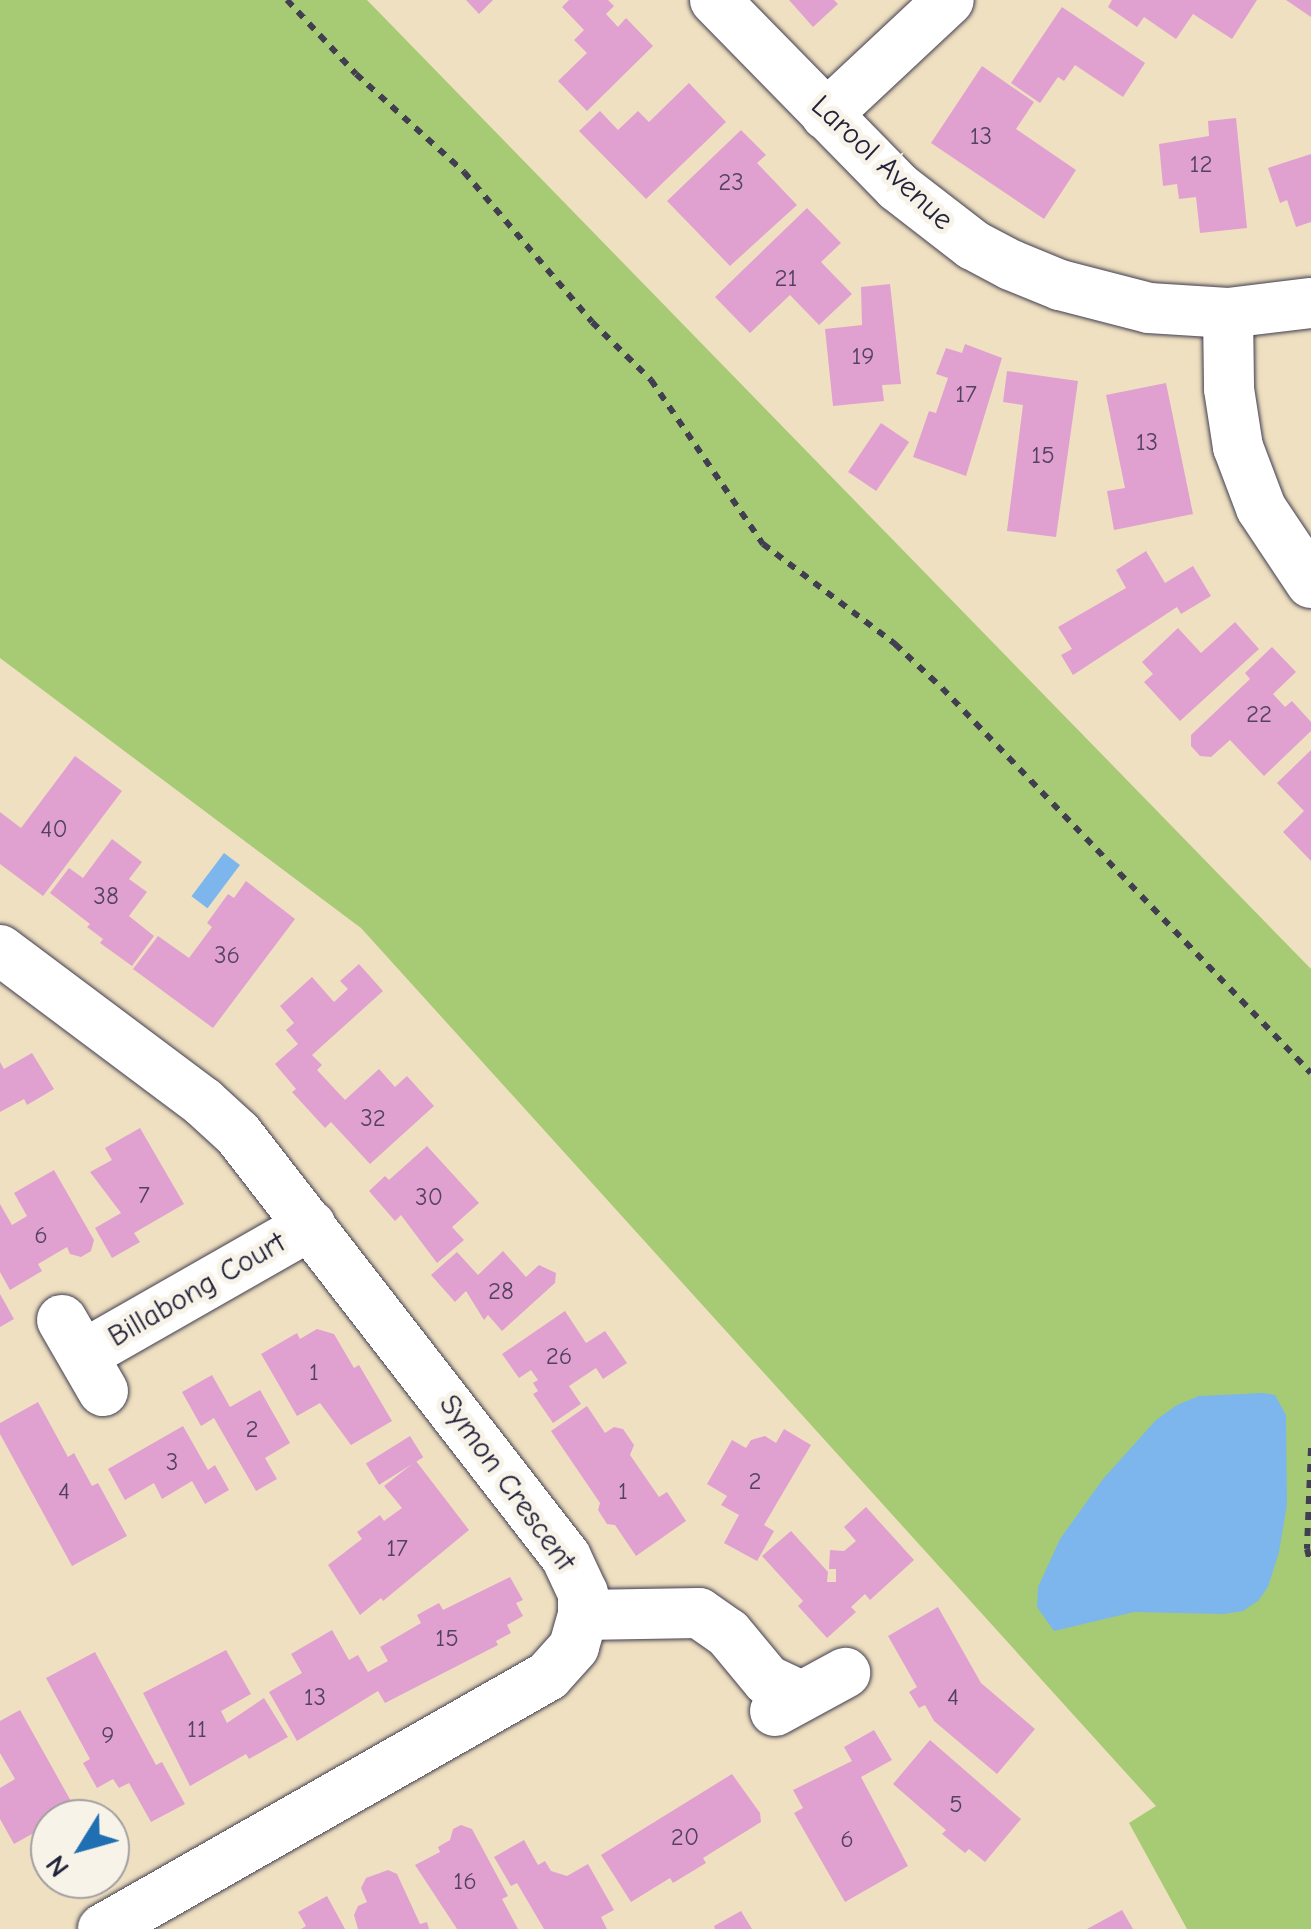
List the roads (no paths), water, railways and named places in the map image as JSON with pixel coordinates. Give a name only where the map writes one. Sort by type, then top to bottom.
[{"type":"street","name":"Larool Avenue","points":[[715,0],[932,215],[1011,265],[1060,285],[1132,304],[1228,313],[1311,303]]},
{"type":"street","points":[[826,114],[949,0]]},
{"type":"street","points":[[1228,313],[1229,388],[1238,447],[1261,508],[1311,583]]},
{"type":"street","name":"Symon Crescent","points":[[0,950],[222,1118],[311,1225],[566,1557],[583,1593],[583,1614]]},
{"type":"street","name":"Billabong Court","points":[[83,1355],[311,1225]]},
{"type":"street","points":[[103,1929],[548,1676],[574,1647],[583,1614],[698,1613],[728,1633],[767,1680],[807,1694]]},
{"type":"water","points":[[224,853],[240,865],[207,908],[192,896]]},
{"type":"water","points":[[1275,1395],[1286,1415],[1287,1505],[1279,1552],[1268,1587],[1258,1601],[1243,1611],[1224,1614],[1134,1612],[1054,1631],[1037,1607],[1038,1587],[1060,1539],[1103,1479],[1156,1420],[1177,1405],[1199,1396]]}]
